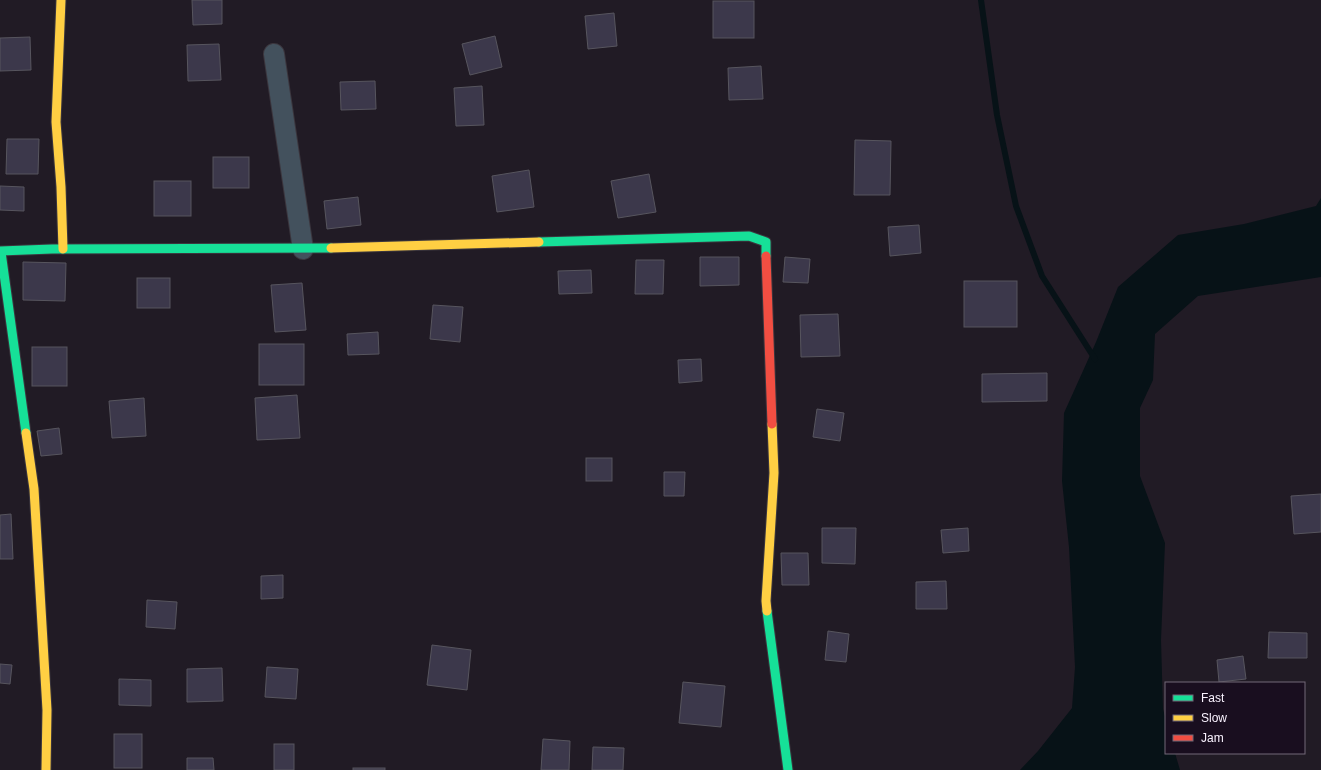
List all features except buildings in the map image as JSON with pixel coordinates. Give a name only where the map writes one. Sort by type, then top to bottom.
[{"type":"street","points":[[61,0],[56,122],[61,187],[63,249]]},
{"type":"street","points":[[274,54],[303,249]]},
{"type":"street","points":[[46,770],[47,710],[34,488],[1,252],[63,249],[303,249],[749,236],[766,242],[774,474],[766,601],[788,770]]},
{"type":"shaded area","points":[[1321,198],[1321,277],[1198,296],[1155,334],[1153,380],[1140,408],[1140,476],[1165,543],[1161,640],[1163,709],[1165,716],[1165,754],[1175,754],[1180,770],[1020,770],[1038,751],[1072,708],[1075,667],[1069,547],[1062,481],[1064,413],[1096,342],[1118,287],[1178,235],[1244,224],[1316,206]]},
{"type":"waterway","points":[[981,0],[997,115],[1016,206],[1042,276],[1095,359]]},
{"type":"traffic: fast","points":[[539,242],[749,236],[766,242],[766,256]]},
{"type":"traffic: fast","points":[[0,251],[52,249],[331,248]]},
{"type":"traffic: fast","points":[[1,252],[26,433]]},
{"type":"traffic: fast","points":[[767,611],[788,770]]},
{"type":"traffic: slow","points":[[61,0],[56,122],[61,187],[63,249]]},
{"type":"traffic: slow","points":[[331,248],[539,242]]},
{"type":"traffic: slow","points":[[767,611],[766,601],[774,473],[772,424]]},
{"type":"traffic: slow","points":[[26,433],[34,489],[47,710],[46,770]]},
{"type":"traffic: jam","points":[[766,256],[772,424]]}]
